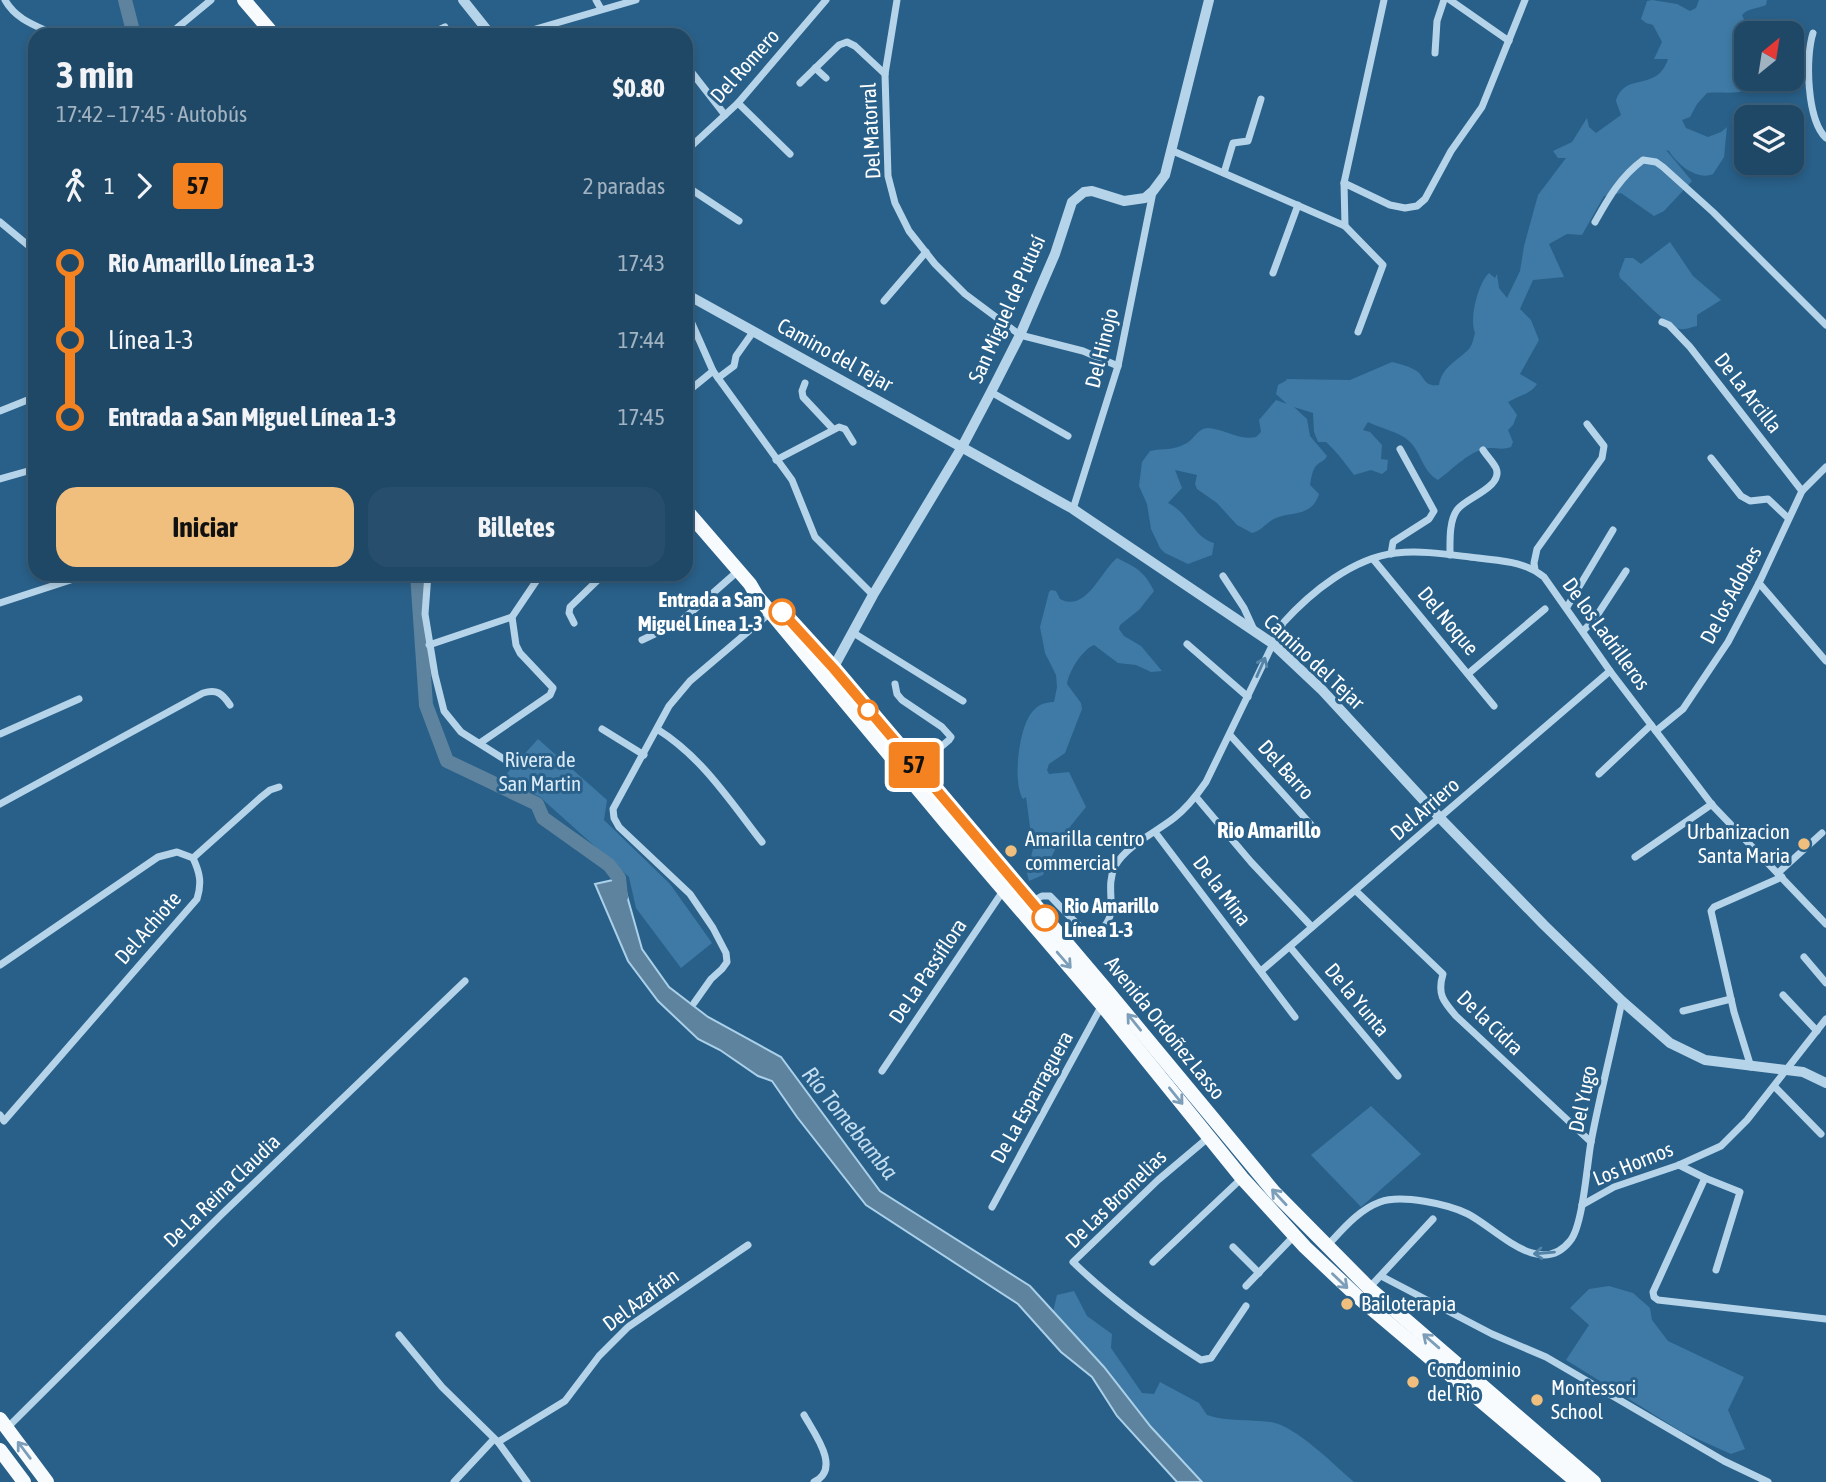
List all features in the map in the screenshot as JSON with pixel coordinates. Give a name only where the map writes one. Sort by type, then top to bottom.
[{"type":"main road","points":[[248,2],[268,28]]},
{"type":"main road","name":"Avenida Ordoñez Lasso","points":[[693,518],[829,674],[1242,1178],[1295,1236],[1321,1252]]},
{"type":"main road","name":"Avenida Ordoñez Lasso","points":[[829,674],[916,768],[1109,993],[1321,1252]]},
{"type":"main road","points":[[1321,1252],[1369,1288],[1594,1482]]},
{"type":"main road","points":[[1321,1252],[1360,1299],[1577,1482]]},
{"type":"main road","points":[[4,1424],[47,1482]]},
{"type":"main road","points":[[1,1453],[24,1482]]},
{"type":"street","points":[[5,0],[12,12],[42,28]]},
{"type":"street","points":[[177,28],[211,0]]},
{"type":"street","points":[[463,0],[485,28]]},
{"type":"street","points":[[596,0],[601,9]]},
{"type":"street","points":[[538,28],[636,0]]},
{"type":"street","name":"Del Romero","points":[[693,142],[738,103],[826,0]]},
{"type":"street","name":"Del Matorral","points":[[897,0],[885,74],[888,176],[895,202],[926,253],[965,295],[1020,335]]},
{"type":"street","points":[[1153,191],[1165,175],[1173,151],[1209,0]]},
{"type":"street","points":[[1345,226],[1344,183],[1384,0]]},
{"type":"street","points":[[1435,53],[1437,21],[1444,0]]},
{"type":"street","points":[[1450,0],[1509,41]]},
{"type":"street","points":[[1344,183],[1391,205],[1405,208],[1417,206],[1425,199],[1451,151],[1482,107],[1525,0]]},
{"type":"street","points":[[1813,33],[1808,58],[1813,116],[1818,129],[1826,138]]},
{"type":"street","points":[[800,83],[839,45],[847,42],[885,74]]},
{"type":"street","points":[[815,68],[826,78]]},
{"type":"street","points":[[693,74],[725,115]]},
{"type":"street","points":[[1224,173],[1233,143],[1248,141],[1261,99]]},
{"type":"street","points":[[738,103],[790,154]]},
{"type":"street","points":[[1173,151],[1345,226],[1383,265],[1358,332]]},
{"type":"street","points":[[1594,222],[1629,170],[1643,160],[1656,162],[1713,212],[1826,325]]},
{"type":"street","points":[[693,191],[739,221]]},
{"type":"street","name":"San Miguel de Putusí","points":[[829,674],[962,447],[1020,335],[1055,254],[1072,202],[1084,192],[1092,191],[1124,201],[1145,198],[1153,191]]},
{"type":"street","name":"Del Hinojo","points":[[1073,509],[1118,366],[1153,191]]},
{"type":"street","points":[[1273,273],[1298,205]]},
{"type":"street","points":[[0,222],[28,245]]},
{"type":"street","points":[[884,300],[926,253]]},
{"type":"street","name":"Camino del Tejar","points":[[693,299],[1073,509],[1272,642],[1322,690],[1440,818],[1622,1001],[1670,1043],[1704,1060],[1789,1069],[1809,1074],[1826,1083]]},
{"type":"street","name":"De La Arcilla","points":[[1662,321],[1690,347],[1802,491]]},
{"type":"street","points":[[693,325],[715,374],[792,480],[815,537],[873,595]]},
{"type":"street","points":[[693,388],[734,366],[736,356],[753,332]]},
{"type":"street","points":[[1020,335],[1083,351],[1118,366]]},
{"type":"street","points":[[805,383],[803,397],[833,429]]},
{"type":"street","points":[[991,391],[1068,436]]},
{"type":"street","points":[[0,411],[28,400]]},
{"type":"street","points":[[1535,570],[1537,550],[1604,454],[1604,446],[1587,424]]},
{"type":"street","points":[[776,460],[833,429],[842,427],[853,442]]},
{"type":"street","points":[[1391,554],[1393,542],[1430,519],[1434,510],[1400,449]]},
{"type":"street","points":[[1450,555],[1454,513],[1491,485],[1497,476],[1497,470],[1483,450]]},
{"type":"street","points":[[1711,458],[1741,496],[1750,501],[1768,499],[1788,519]]},
{"type":"street","name":"De los Adobes","points":[[1599,774],[1653,728],[1683,709],[1728,642],[1802,491],[1826,467]]},
{"type":"street","points":[[0,479],[28,471]]},
{"type":"street","points":[[1567,607],[1614,530]]},
{"type":"street","name":"De los Ladrilleros","points":[[1031,902],[1037,897],[1050,896],[1080,927],[1091,932],[1099,931],[1110,920],[1109,887],[1114,869],[1123,854],[1177,816],[1196,797],[1230,735],[1283,623],[1300,604],[1323,587],[1373,559],[1391,554],[1423,552],[1513,562],[1535,570],[1544,577],[1610,671],[1712,804],[1826,925]]},
{"type":"street","name":"Del Noque","points":[[1373,559],[1494,706]]},
{"type":"street","points":[[642,640],[680,622],[738,571]]},
{"type":"street","points":[[1583,631],[1594,620],[1626,571]]},
{"type":"street","points":[[1223,576],[1244,608],[1254,631]]},
{"type":"street","points":[[0,603],[68,581]]},
{"type":"street","points":[[427,581],[425,614],[429,645],[446,716],[461,732],[515,766]]},
{"type":"street","points":[[429,645],[512,617],[536,581]]},
{"type":"street","points":[[574,622],[569,613],[570,607],[597,581]]},
{"type":"street","points":[[1759,583],[1826,661]]},
{"type":"street","points":[[1469,673],[1545,609]]},
{"type":"street","points":[[694,1003],[727,962],[726,953],[690,894],[619,827],[613,809],[669,706],[690,681],[774,610]]},
{"type":"street","points":[[480,743],[553,692],[547,680],[520,653],[516,645],[512,617]]},
{"type":"street","points":[[852,632],[963,701]]},
{"type":"street","points":[[1187,644],[1248,697]]},
{"type":"street","name":"Del Arriero","points":[[1261,971],[1610,671]]},
{"type":"street","points":[[895,684],[897,694],[902,700],[943,727],[951,737],[916,768]]},
{"type":"street","points":[[0,804],[202,693],[213,690],[218,692],[230,705]]},
{"type":"street","points":[[0,734],[79,699]]},
{"type":"street","points":[[657,729],[677,741],[698,761],[762,842]]},
{"type":"street","points":[[602,730],[644,755]]},
{"type":"street","name":"Del Barro","points":[[1230,735],[1315,829]]},
{"type":"street","points":[[193,858],[260,798],[279,787]]},
{"type":"street","points":[[1196,797],[1251,862],[1312,927]]},
{"type":"street","points":[[1634,856],[1712,804]]},
{"type":"street","name":"De la Mina","points":[[1155,832],[1295,1017]]},
{"type":"street","points":[[1751,1067],[1731,999],[1711,911],[1714,907],[1780,875],[1822,834]]},
{"type":"street","name":"Del Achiote","points":[[0,964],[158,857],[177,852],[193,858],[200,874],[201,887],[197,899],[2,1118]]},
{"type":"street","name":"De La Passiflora","points":[[882,1071],[1004,890]]},
{"type":"street","name":"De la Cidra","points":[[1356,891],[1443,974],[1439,988],[1441,999],[1456,1016],[1591,1142]]},
{"type":"street","name":"De la Yunta","points":[[1290,947],[1398,1076]]},
{"type":"street","points":[[1804,957],[1826,983]]},
{"type":"street","name":"De La Reina Claudia","points":[[4,1424],[464,981]]},
{"type":"street","points":[[1783,995],[1817,1031]]},
{"type":"street","points":[[1683,1011],[1731,999]]},
{"type":"street","name":"Del Yugo","points":[[1582,1205],[1591,1142],[1622,1001]]},
{"type":"street","name":"De La Esparraguera","points":[[992,1207],[1102,1005]]},
{"type":"street","name":"Los Hornos","points":[[1321,1252],[1359,1213],[1394,1198],[1456,1209],[1470,1215],[1526,1252],[1543,1256],[1559,1251],[1572,1240],[1582,1205],[1614,1187],[1679,1165],[1721,1146],[1775,1087],[1826,1019]]},
{"type":"street","points":[[1775,1087],[1821,1134]]},
{"type":"street","name":"De Las Bromelias","points":[[1209,1137],[1158,1180],[1073,1262],[1102,1291],[1150,1328],[1201,1360],[1211,1358],[1246,1306]]},
{"type":"street","points":[[1679,1165],[1737,1189],[1741,1195],[1716,1269]]},
{"type":"street","points":[[1153,1262],[1242,1178]]},
{"type":"street","points":[[1705,1178],[1653,1292],[1654,1297],[1658,1300],[1826,1319]]},
{"type":"street","points":[[1369,1288],[1433,1219]]},
{"type":"street","points":[[1246,1286],[1295,1236]]},
{"type":"street","name":"Del Azafrán","points":[[454,1482],[496,1441],[565,1401],[599,1356],[628,1327],[748,1245]]},
{"type":"street","points":[[1233,1247],[1259,1273]]},
{"type":"street","points":[[1381,1276],[1492,1334],[1546,1357],[1724,1461],[1768,1482]]},
{"type":"street","points":[[399,1335],[442,1387],[496,1441],[527,1482]]},
{"type":"street","points":[[804,1415],[827,1463],[827,1471],[822,1478],[814,1482]]},
{"type":"green space","points":[[1699,0],[1767,0],[1766,5],[1744,13],[1742,15],[1745,21],[1734,21],[1734,91],[1743,91],[1707,93],[1690,117],[1682,120],[1686,128],[1708,137],[1727,127],[1724,157],[1713,174],[1707,176],[1694,173],[1682,166],[1666,150],[1692,181],[1664,211],[1654,216],[1621,193],[1604,196],[1582,235],[1567,234],[1549,244],[1564,277],[1533,280],[1520,309],[1531,320],[1539,340],[1520,374],[1537,384],[1528,393],[1508,402],[1517,415],[1508,430],[1513,442],[1511,447],[1475,452],[1438,480],[1429,472],[1409,441],[1368,422],[1363,430],[1370,432],[1382,445],[1381,459],[1388,460],[1387,470],[1382,474],[1371,470],[1354,475],[1326,442],[1318,442],[1314,432],[1313,413],[1294,407],[1307,419],[1310,436],[1327,456],[1313,472],[1310,485],[1319,494],[1312,506],[1301,512],[1276,518],[1252,533],[1237,525],[1217,503],[1197,489],[1197,475],[1175,470],[1182,488],[1168,503],[1181,513],[1201,536],[1214,543],[1212,555],[1188,564],[1165,553],[1151,529],[1147,504],[1139,486],[1142,462],[1150,451],[1182,446],[1201,430],[1208,428],[1244,437],[1256,437],[1261,432],[1259,420],[1276,400],[1287,404],[1276,394],[1278,385],[1286,379],[1350,380],[1392,362],[1415,370],[1427,383],[1439,385],[1447,369],[1471,345],[1475,333],[1473,319],[1476,302],[1481,285],[1489,273],[1495,278],[1497,274],[1499,288],[1507,298],[1520,271],[1538,195],[1566,158],[1558,158],[1553,151],[1572,142],[1587,118],[1589,127],[1596,133],[1621,115],[1616,101],[1620,92],[1634,83],[1657,76],[1663,69],[1668,59],[1654,59],[1662,42],[1653,25],[1641,19],[1647,1],[1677,4],[1690,11],[1696,8]]},
{"type":"green space","points":[[1670,242],[1693,276],[1721,300],[1697,315],[1697,326],[1686,329],[1674,327],[1667,322],[1620,278],[1619,274],[1625,258],[1633,258],[1641,264]]},
{"type":"green space","points":[[1117,558],[1139,571],[1154,591],[1119,629],[1124,636],[1141,646],[1162,671],[1151,672],[1136,665],[1118,663],[1094,645],[1077,661],[1067,684],[1081,703],[1082,709],[1065,753],[1049,764],[1047,770],[1049,774],[1069,772],[1086,807],[1060,839],[1043,875],[1029,881],[1027,873],[1033,849],[1026,797],[1023,799],[1020,791],[1018,767],[1024,727],[1038,706],[1054,702],[1057,687],[1056,675],[1045,653],[1040,627],[1049,592],[1056,591],[1060,599],[1069,602],[1085,596]]},
{"type":"green space","name":"Rivera de San Martin","points":[[538,739],[607,800],[604,820],[670,884],[712,943],[681,968],[636,908],[629,877],[540,797],[502,779]]},
{"type":"green space","points":[[1371,1106],[1421,1154],[1361,1207],[1311,1155]]},
{"type":"green space","points":[[1609,1286],[1633,1293],[1650,1308],[1652,1320],[1668,1341],[1744,1377],[1728,1410],[1745,1449],[1731,1454],[1682,1432],[1566,1360],[1589,1325],[1570,1308],[1589,1289]]},
{"type":"green space","points":[[1074,1291],[1087,1316],[1112,1334],[1111,1348],[1142,1393],[1154,1394],[1160,1382],[1199,1403],[1207,1415],[1281,1425],[1314,1447],[1354,1482],[1201,1482],[1147,1428],[1052,1316],[1057,1295]]},
{"type":"shaded area","points":[[622,878],[642,949],[669,987],[708,1017],[781,1057],[880,1191],[1030,1286],[1104,1367],[1151,1427],[1202,1482],[1177,1482],[1117,1416],[1092,1377],[1061,1352],[1018,1304],[866,1205],[772,1081],[758,1076],[720,1050],[698,1039],[658,1001],[628,961],[595,884]]},
{"type":"waterway","name":"Río Tomebamba","points":[[125,0],[132,28]]},
{"type":"waterway","name":"Río Tomebamba","points":[[417,581],[426,705],[447,761],[537,804],[543,818],[609,865],[619,878],[621,897]]},
{"type":"bus line","name":"57","points":[[782,612],[834,669],[1045,918]]},
{"type":"place","name":"Entrada a San Miguel Línea 1-3","points":[[782,612]]},
{"type":"place","name":"Urbanizacion Santa Maria","points":[[1804,844]]},
{"type":"place","name":"Amarilla centro commercial","points":[[1011,851]]},
{"type":"place","name":"Rio Amarillo Línea 1-3","points":[[1045,918]]},
{"type":"place","name":"Bailoterapia","points":[[1347,1304]]},
{"type":"place","name":"Condominio del Rio","points":[[1413,1382]]},
{"type":"place","name":"Montessori School","points":[[1537,1400]]},
{"type":"district","name":"Rio Amarillo","points":[[1269,830]]}]
